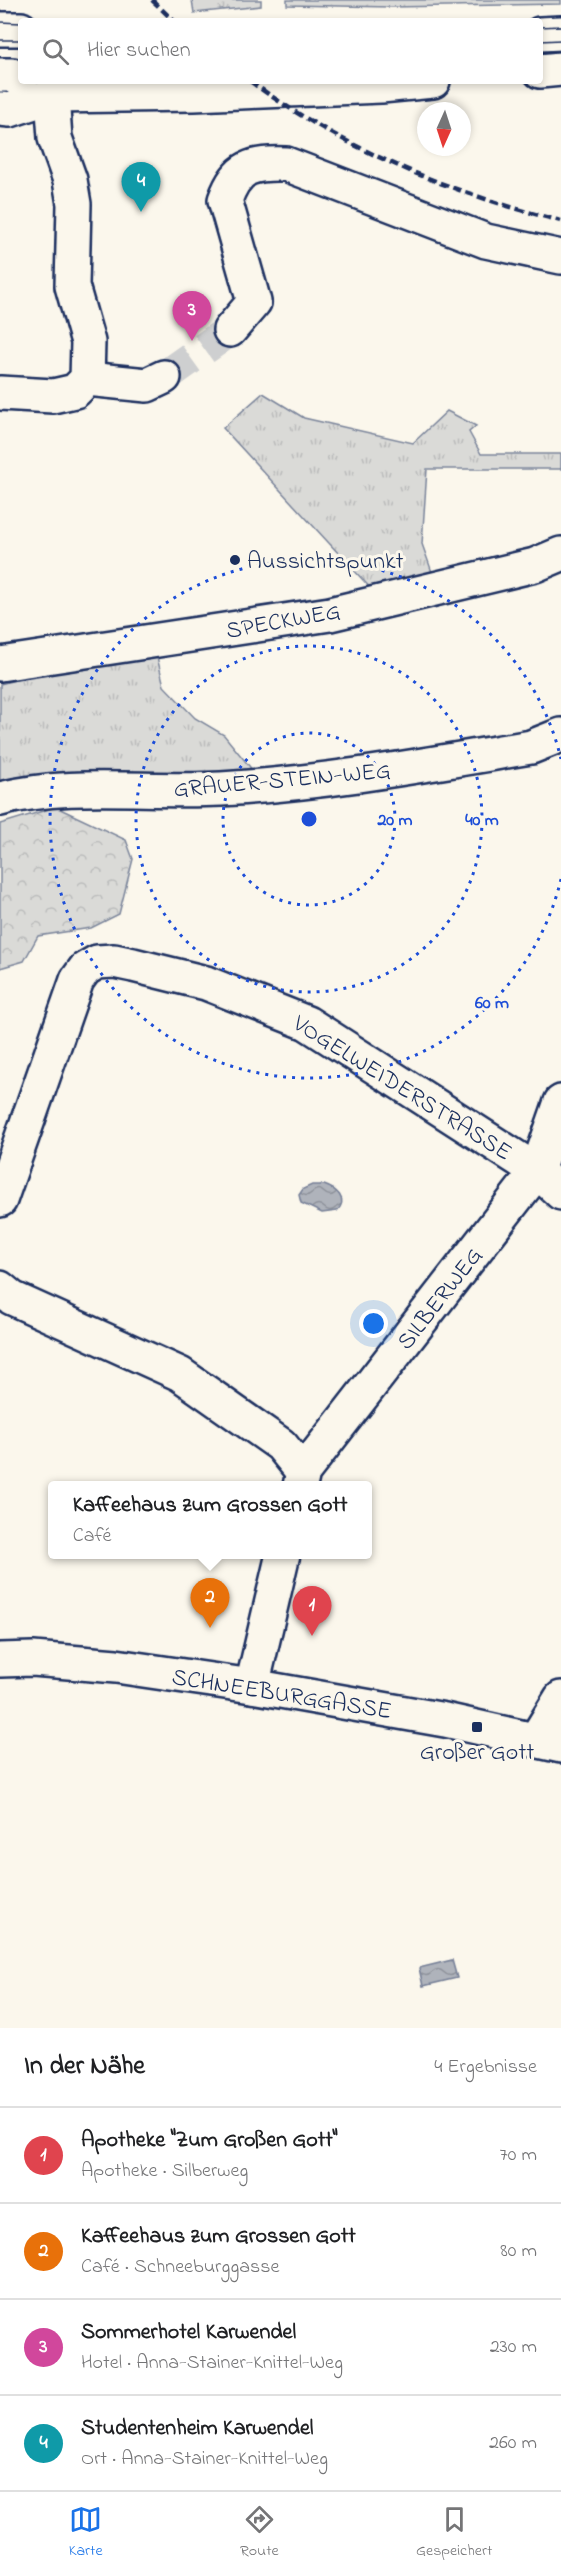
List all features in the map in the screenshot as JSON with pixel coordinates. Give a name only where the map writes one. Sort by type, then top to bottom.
[{"type":"street","points":[[0,29],[18,29]]},
{"type":"street","points":[[543,34],[561,33]]},
{"type":"street","points":[[543,71],[561,69]]},
{"type":"street","points":[[0,75],[12,75],[18,78]]},
{"type":"street","points":[[30,84],[52,96]]},
{"type":"street","points":[[0,109],[10,110],[52,96],[204,93],[402,84]]},
{"type":"street","points":[[0,393],[53,396],[75,391],[87,379],[88,342],[72,286],[74,204],[70,180],[55,138],[52,96]]},
{"type":"street","points":[[230,330],[254,302],[225,200],[231,184],[242,170],[263,163],[286,164],[486,241],[561,257]]},
{"type":"street","points":[[87,379],[147,385],[164,377]]},
{"type":"street","name":"SPECKWEG","points":[[0,664],[330,614],[535,565],[561,554]]},
{"type":"street","name":"GRAUER-STEIN-WEG","points":[[0,800],[43,790],[199,790],[328,779],[531,747],[561,735]]},
{"type":"street","name":"VOGELWEIDERSTRASSE","points":[[0,1200],[77,980],[85,969],[97,962],[114,961],[206,983],[308,1023],[537,1171],[561,1193]]},
{"type":"street","name":"SILBERWEG","points":[[302,1479],[537,1171],[561,1102]]},
{"type":"street","points":[[0,1288],[12,1298],[180,1374],[281,1445],[302,1479]]},
{"type":"street","points":[[252,1686],[282,1559]]},
{"type":"street","points":[[0,1639],[33,1659]]},
{"type":"street","name":"SCHNEEBURGGASSE","points":[[0,1660],[33,1659],[116,1666],[252,1686],[427,1717],[548,1743]]},
{"type":"street","points":[[548,1743],[561,1698]]},
{"type":"green space","points":[[192,0],[261,0],[261,6],[194,13]]},
{"type":"green space","points":[[287,0],[561,0],[561,4],[392,7],[287,5]]},
{"type":"green space","points":[[263,393],[304,418],[413,443],[447,411],[476,426],[469,432],[481,454],[561,454],[561,469],[427,469],[422,544],[432,572],[415,580],[374,592],[223,428]]},
{"type":"green space","points":[[157,657],[164,686],[195,718],[224,735],[254,772],[0,788],[0,684],[88,661]]},
{"type":"green space","points":[[56,807],[126,840],[133,859],[119,914],[91,928],[38,936],[24,961],[0,968],[0,824]]},
{"type":"water","points":[[312,1185],[324,1185],[340,1195],[342,1202],[337,1211],[322,1213],[301,1203],[299,1195],[303,1189]]},
{"type":"water","points":[[452,1960],[457,1978],[423,1986],[419,1968]]},
{"type":"tunnel","points":[[164,377],[230,330]]},
{"type":"tram line","points":[[0,22],[18,23]]},
{"type":"tram line","points":[[543,27],[561,26]]},
{"type":"tram line","points":[[0,40],[18,40]]},
{"type":"tram line","points":[[543,41],[561,40]]},
{"type":"railway","points":[[152,0],[171,18]]},
{"type":"railway","points":[[254,84],[322,128],[399,166],[478,197],[561,221]]},
{"type":"place","name":"Studentenheim Karwendel","points":[[141,212]]},
{"type":"place","name":"Sommerhotel Karwendel","points":[[192,341]]},
{"type":"place","name":"Aussichtspunkt","points":[[235,560]]},
{"type":"place","name":"Kaffeehaus zum Grossen Gott","points":[[210,1628]]},
{"type":"place","name":"Apotheke \"Zum Großen Gott\"","points":[[312,1636]]},
{"type":"place","name":"Großer Gott","points":[[477,1727]]}]
